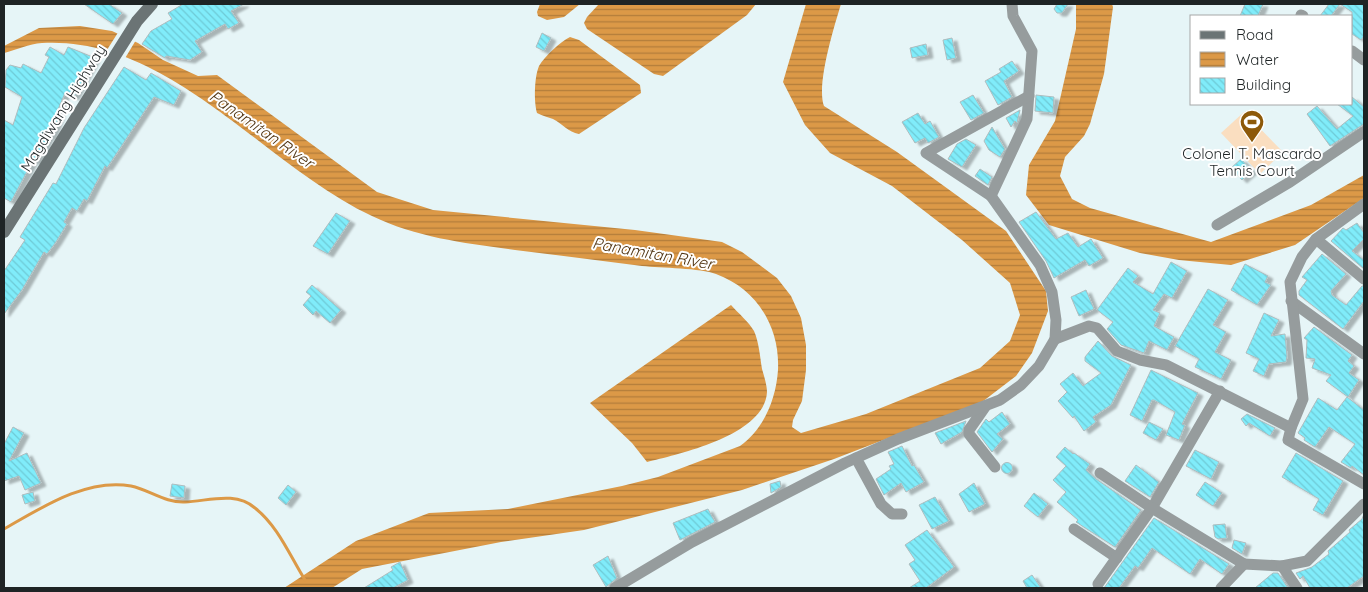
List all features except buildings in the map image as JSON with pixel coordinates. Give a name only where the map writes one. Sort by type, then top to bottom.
[{"type":"main road","name":"Magdiwang Highway","points":[[4,232],[128,34],[152,4]]},
{"type":"street","points":[[991,196],[1027,119],[1032,51],[1014,16],[1012,4]]},
{"type":"street","points":[[1353,52],[1364,60]]},
{"type":"street","points":[[615,588],[692,542],[856,458],[898,439],[985,407],[1021,385],[1039,366],[1055,339],[1056,320],[1052,292],[1040,266],[991,196],[926,153],[1029,96]]},
{"type":"street","points":[[1217,225],[1290,182],[1364,132]]},
{"type":"street","points":[[1364,204],[1316,239],[1302,257],[1290,282],[1302,398],[1288,440],[1364,484]]},
{"type":"street","points":[[1316,239],[1364,279]]},
{"type":"street","points":[[1291,301],[1364,354]]},
{"type":"street","points":[[1055,339],[1089,326],[1097,328],[1117,351],[1140,360],[1166,365],[1291,428]]},
{"type":"street","points":[[1098,584],[1152,508],[1220,391]]},
{"type":"street","points":[[985,407],[969,430],[969,434],[996,467]]},
{"type":"street","points":[[856,458],[882,504],[892,514],[902,514]]},
{"type":"street","points":[[1100,474],[1244,564],[1282,566],[1307,561],[1364,504]]},
{"type":"street","points":[[1074,529],[1117,558]]},
{"type":"street","points":[[1222,588],[1244,564]]},
{"type":"street","points":[[1282,566],[1297,588]]},
{"type":"shaded area","name":"Colonel T. Mascardo Tennis Court","points":[[1244,112],[1283,152],[1260,174],[1221,133]]},
{"type":"water","points":[[540,4],[580,4],[564,17],[547,20],[538,16],[537,12]]},
{"type":"water","points":[[599,4],[756,4],[747,15],[663,76],[654,74],[587,29],[584,23]]},
{"type":"water","name":"Panamitan River","points":[[806,4],[841,4],[830,41],[824,71],[822,97],[824,106],[897,152],[1006,231],[1046,291],[1048,311],[1032,353],[1016,376],[982,402],[834,459],[742,490],[584,530],[501,542],[362,569],[332,588],[284,588],[356,541],[429,513],[508,509],[622,486],[658,477],[740,446],[756,431],[762,422],[775,392],[777,381],[778,354],[775,339],[763,312],[743,289],[731,281],[709,272],[642,266],[460,242],[407,230],[372,216],[332,194],[174,81],[133,60],[89,46],[42,43],[4,53],[4,46],[39,28],[80,26],[112,31],[138,43],[163,60],[198,76],[217,75],[377,192],[433,210],[635,230],[722,242],[742,252],[777,278],[791,296],[801,318],[806,345],[806,370],[802,401],[793,420],[792,427],[801,433],[866,414],[980,368],[1010,341],[1020,315],[1010,283],[962,240],[892,186],[830,153],[805,125],[783,82]]},
{"type":"water","points":[[1076,4],[1112,4],[1113,7],[1104,74],[1090,124],[1084,136],[1065,157],[1060,176],[1072,199],[1090,208],[1211,242],[1311,205],[1364,175],[1364,198],[1295,245],[1231,265],[1179,260],[1140,253],[1049,225],[1026,195],[1029,165],[1055,121],[1076,29]]},
{"type":"water","points":[[570,37],[579,40],[640,85],[641,93],[579,134],[572,132],[553,119],[537,113],[535,103],[535,83],[539,66],[553,50]]},
{"type":"water","points":[[731,305],[749,324],[756,335],[767,389],[763,407],[752,420],[737,431],[719,440],[699,448],[647,462],[632,443],[590,403]]},
{"type":"pier","points":[[119,31],[136,40],[124,60],[105,53]]},
{"type":"waterway","points":[[4,529],[64,497],[97,486],[131,486],[178,502],[230,498],[247,503],[263,515],[283,542],[305,580]]},
{"type":"place","name":"Colonel T. Mascardo Tennis Court","points":[[1252,143]]}]
